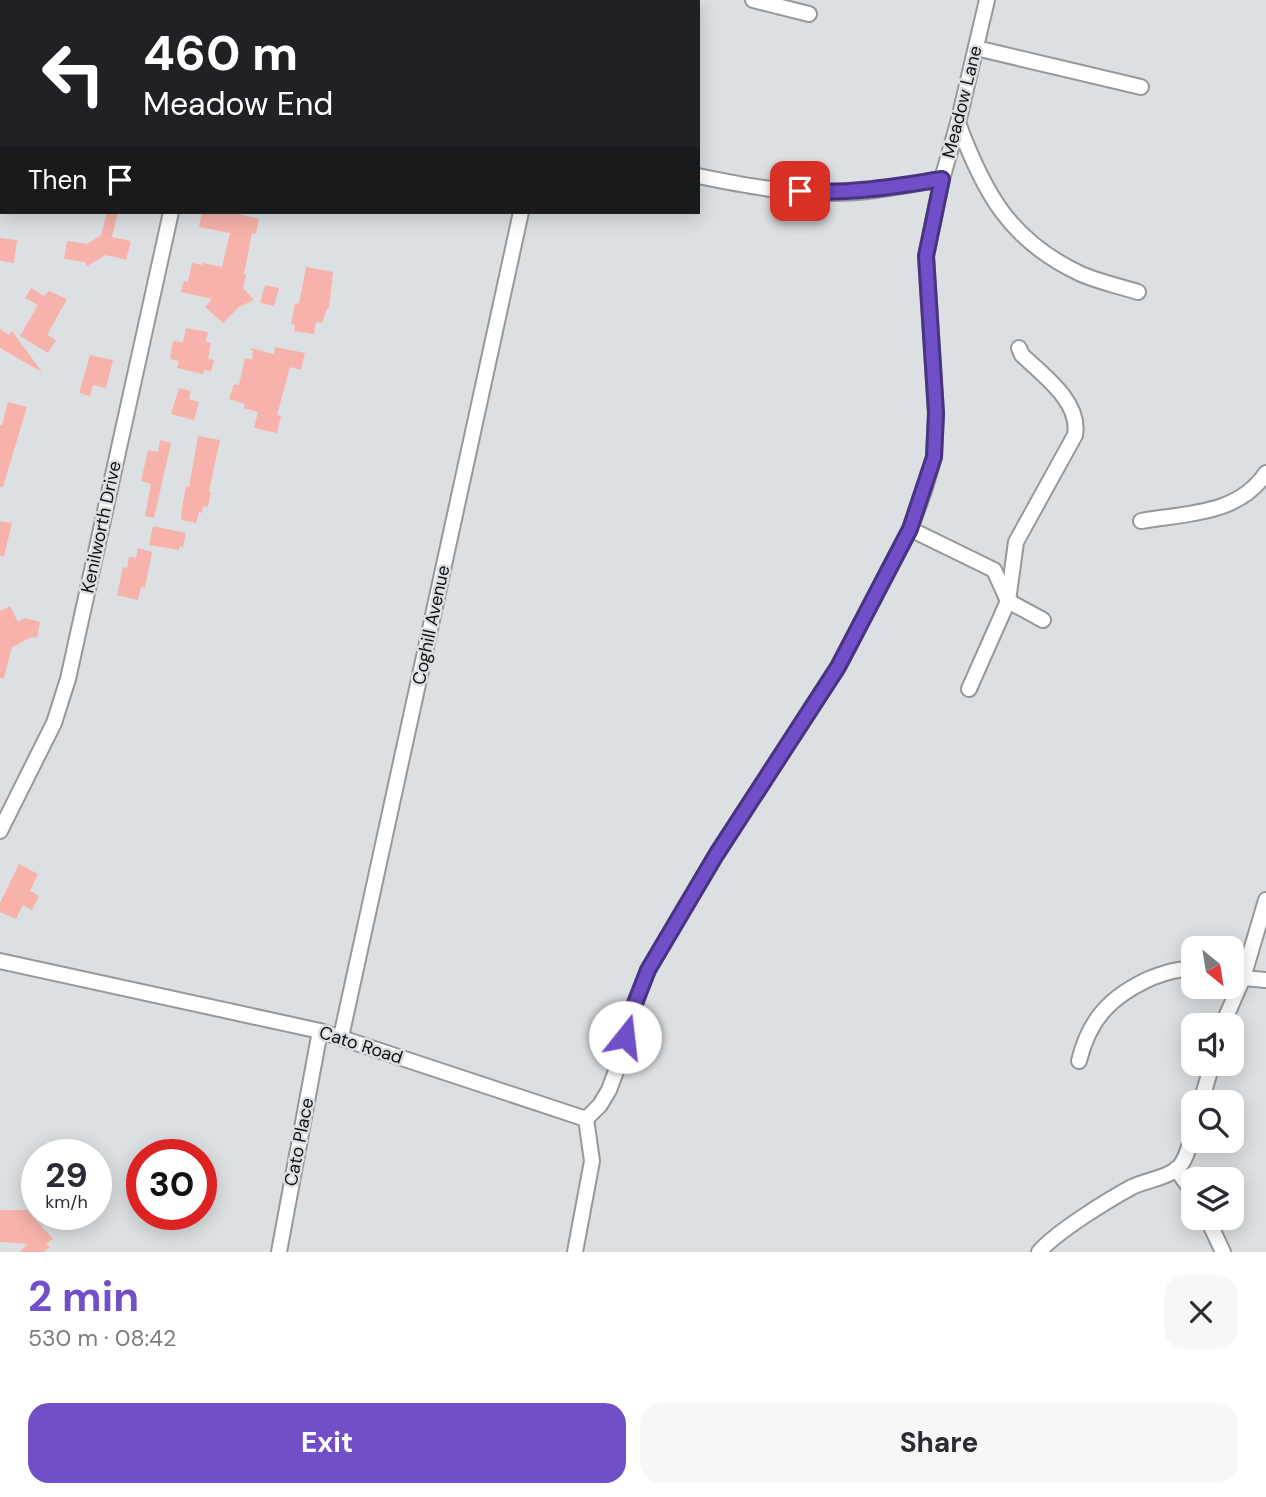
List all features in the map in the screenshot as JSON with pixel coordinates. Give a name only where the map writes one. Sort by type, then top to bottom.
[{"type":"street","points":[[753,0],[809,14]]},
{"type":"street","name":"Meadow Lane","points":[[586,1119],[600,1105],[609,1090],[632,1011],[648,970],[716,855],[838,667],[910,529],[934,457],[936,413],[926,256],[942,179],[987,0]]},
{"type":"street","points":[[976,48],[1141,87]]},
{"type":"street","points":[[958,123],[983,183],[1000,211],[1025,238],[1083,275],[1138,292]]},
{"type":"street","points":[[700,176],[833,194],[942,179]]},
{"type":"street","name":"Kenilworth Drive","points":[[0,831],[54,723],[65,690],[171,214]]},
{"type":"street","name":"Coghill Avenue","points":[[341,1037],[522,214]]},
{"type":"street","points":[[969,689],[1009,601],[1016,542],[1075,435],[1077,423],[1074,413],[1060,393],[1022,355],[1019,348]]},
{"type":"street","points":[[1141,521],[1229,505],[1247,496],[1262,478]]},
{"type":"street","points":[[910,529],[994,570],[1009,601],[1043,620]]},
{"type":"street","points":[[1244,960],[1266,900]]},
{"type":"street","name":"Cato Road","points":[[0,961],[320,1031],[586,1119]]},
{"type":"street","points":[[1079,1061],[1084,1038],[1115,998],[1137,984],[1181,969]]},
{"type":"street","points":[[1244,977],[1266,980]]},
{"type":"street","name":"Cato Place","points":[[279,1252],[320,1031]]},
{"type":"street","points":[[575,1252],[592,1161],[586,1119]]},
{"type":"street","points":[[1038,1252],[1063,1231],[1134,1186],[1176,1170],[1185,1153]]},
{"type":"street","points":[[1176,1170],[1181,1177]]},
{"type":"street","points":[[1213,1230],[1223,1252]]},
{"type":"building","points":[[106,214],[118,214],[112,237],[131,241],[126,260],[106,255],[87,266],[85,262],[64,259],[67,241],[87,244],[101,235]]},
{"type":"building","points":[[202,214],[238,214],[259,219],[256,234],[252,233],[243,288],[254,300],[239,307],[223,323],[205,307],[212,299],[181,292],[184,281],[188,282],[192,263],[222,267],[230,233],[199,227]]},
{"type":"building","points":[[0,238],[17,240],[14,263],[0,261]]},
{"type":"building","points":[[306,267],[333,272],[329,309],[322,323],[316,322],[314,334],[294,331],[295,325],[291,324],[295,303],[299,304]]},
{"type":"building","points":[[265,285],[279,288],[274,306],[260,303]]},
{"type":"building","points":[[31,288],[44,296],[49,291],[67,299],[47,335],[56,340],[48,353],[20,336],[38,305],[25,298]]},
{"type":"building","points":[[186,328],[208,332],[206,342],[211,343],[208,359],[214,360],[211,371],[204,370],[203,374],[177,368],[179,361],[170,359],[173,341],[183,342]]},
{"type":"building","points":[[0,329],[9,335],[12,331],[42,372],[0,348]]},
{"type":"building","points":[[275,347],[305,353],[301,370],[290,367],[277,415],[281,416],[277,433],[254,428],[258,412],[229,399],[234,384],[239,385],[245,358],[252,360],[253,351],[250,348],[274,354]]},
{"type":"building","points":[[90,355],[113,360],[106,388],[93,385],[90,396],[79,393]]},
{"type":"building","points":[[179,388],[191,391],[189,399],[199,402],[194,420],[171,414]]},
{"type":"building","points":[[8,402],[27,407],[3,487],[0,487],[0,425]]},
{"type":"building","points":[[198,436],[220,440],[208,507],[203,506],[196,523],[181,520]]},
{"type":"building","points":[[160,440],[171,443],[154,518],[145,516],[151,484],[141,481],[148,450],[158,452]]},
{"type":"building","points":[[0,521],[12,523],[4,556],[0,556]]},
{"type":"building","points":[[153,526],[186,533],[183,547],[180,546],[179,550],[149,545]]},
{"type":"building","points":[[138,548],[152,552],[145,588],[141,587],[138,600],[117,595],[123,567],[127,568],[129,557],[136,558]]},
{"type":"building","points":[[10,606],[18,622],[25,618],[40,622],[37,638],[32,637],[12,647],[4,678],[0,678],[0,611]]},
{"type":"building","points":[[19,864],[38,874],[30,891],[39,896],[32,910],[23,905],[16,919],[0,912],[0,903]]},
{"type":"building","points":[[0,1210],[21,1210],[21,1230],[45,1230],[53,1239],[46,1244],[50,1247],[44,1252],[19,1252],[28,1244],[0,1242]]},
{"type":"route","points":[[625,1037],[648,970],[716,855],[838,667],[910,529],[934,457],[936,413],[926,256],[942,179],[833,194],[800,191]]}]
